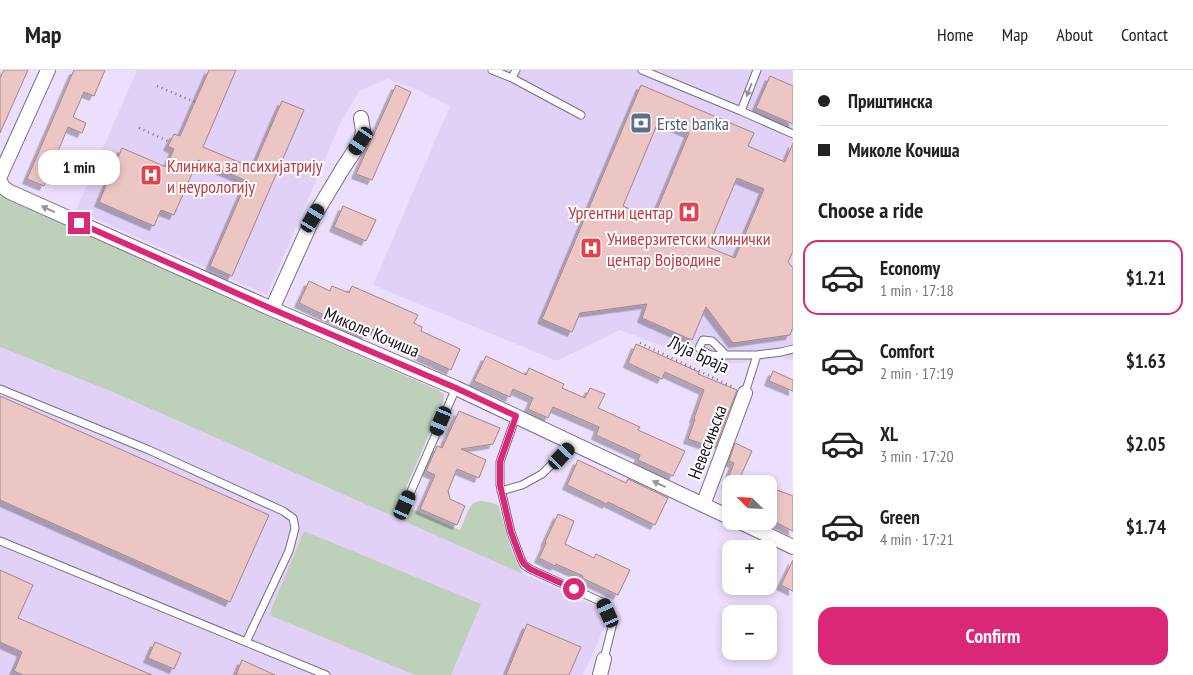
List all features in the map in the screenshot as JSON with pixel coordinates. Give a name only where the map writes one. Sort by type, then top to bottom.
[{"type":"street","points":[[0,175],[48,70]]},
{"type":"street","points":[[272,309],[313,218],[361,141],[363,131],[361,118]]},
{"type":"street","name":"Миколе Кочиша","points":[[0,181],[1,186],[10,192],[272,309],[456,388],[722,514]]},
{"type":"street","name":"Невесињска","points":[[703,504],[745,393]]},
{"type":"street","points":[[757,530],[793,547]]},
{"type":"street","points":[[600,675],[604,659]]},
{"type":"lane","points":[[492,70],[512,78],[581,115]]},
{"type":"lane","points":[[512,78],[516,70]]},
{"type":"lane","points":[[642,70],[793,134]]},
{"type":"lane","points":[[741,111],[757,70]]},
{"type":"lane","name":"Луја Браја","points":[[726,354],[757,355],[793,349]]},
{"type":"lane","points":[[745,393],[757,355]]},
{"type":"lane","points":[[405,505],[456,388]]},
{"type":"lane","points":[[0,389],[149,450],[283,511],[293,518],[295,528],[289,551],[246,642]]},
{"type":"lane","points":[[516,416],[500,462],[500,485],[511,532],[524,564],[530,569],[604,603],[613,623],[604,659]]},
{"type":"lane","points":[[501,491],[522,485],[542,474],[574,443]]},
{"type":"lane","points":[[0,542],[326,675]]},
{"type":"path","points":[[157,86],[195,102]]},
{"type":"path","points":[[139,128],[170,142]]},
{"type":"path","name":"Луја Браја","points":[[640,343],[745,393]]},
{"type":"shaded area","name":"Универзитетски клинички центар Војводине","points":[[137,70],[793,70],[793,361],[778,357],[744,363],[711,364],[620,330],[557,361],[373,285],[450,106],[388,79],[359,91],[340,124],[267,295],[76,210]]},
{"type":"shaded area","points":[[0,347],[115,393],[594,605],[605,626],[583,675],[0,675]]},
{"type":"green space","points":[[0,196],[444,394],[443,402],[399,504],[405,509],[412,509],[460,530],[469,510],[475,502],[481,501],[498,505],[511,549],[523,574],[115,393],[0,347]]},
{"type":"green space","points":[[304,531],[481,604],[451,675],[415,675],[269,615]]},
{"type":"building","points":[[4,70],[28,70],[0,133],[0,78]]},
{"type":"building","points":[[74,70],[105,70],[94,96],[84,92],[73,117],[86,123],[82,133],[68,127],[44,186],[27,179]]},
{"type":"building","name":"Клиника за психијатрију и неурологију","points":[[209,70],[236,70],[203,147],[253,168],[282,101],[304,110],[232,276],[210,266],[247,181],[198,160],[174,215],[161,210],[154,226],[99,202],[122,148],[166,167],[174,149],[168,146],[174,134],[180,136]]},
{"type":"building","points":[[770,76],[793,86],[793,124],[756,108]]},
{"type":"building","points":[[396,85],[411,92],[372,180],[356,174]]},
{"type":"building","name":"Ургентни центар","points":[[641,85],[754,133],[748,146],[785,162],[793,143],[793,251],[788,262],[793,268],[793,327],[790,335],[733,343],[706,307],[692,340],[642,318],[647,304],[580,313],[572,332],[542,319]],"holes":[[[659,120],[689,133],[653,219],[623,206]],[[737,178],[764,189],[735,258],[708,247]]]},
{"type":"building","points":[[343,206],[376,220],[366,241],[334,227]]},
{"type":"building","points":[[309,281],[330,291],[332,286],[349,293],[352,286],[418,315],[414,323],[422,327],[421,331],[460,349],[451,370],[418,355],[420,350],[373,329],[371,334],[368,332],[366,335],[299,303]]},
{"type":"building","points":[[636,344],[699,372],[698,374],[737,390],[715,448],[688,439],[704,390],[665,372],[662,379],[628,363]]},
{"type":"building","points":[[486,356],[526,375],[529,368],[564,384],[562,388],[585,398],[590,388],[605,394],[598,408],[640,427],[638,430],[685,451],[673,476],[638,460],[640,455],[596,435],[599,427],[553,407],[548,418],[528,409],[533,398],[513,389],[510,397],[474,381]]},
{"type":"building","points":[[773,371],[793,380],[793,391],[769,381]]},
{"type":"building","points":[[0,396],[269,515],[230,602],[0,500]]},
{"type":"building","points":[[459,411],[500,428],[493,444],[461,449],[486,460],[479,478],[457,469],[448,491],[450,499],[465,506],[457,525],[420,509],[435,475],[426,471],[437,446],[442,448]]},
{"type":"building","points":[[735,443],[752,451],[741,475],[729,475],[734,463],[729,461]]},
{"type":"building","points":[[578,460],[626,483],[628,479],[668,498],[655,525],[567,485]]},
{"type":"building","points":[[778,490],[793,496],[793,531],[778,524]]},
{"type":"building","points":[[558,514],[574,521],[565,544],[594,558],[596,554],[630,570],[618,595],[582,578],[583,576],[539,558]]},
{"type":"building","points":[[793,560],[793,591],[781,585]]},
{"type":"building","points":[[0,570],[33,585],[18,618],[152,675],[23,675],[14,671],[22,652],[0,642]]},
{"type":"building","points":[[527,624],[581,647],[569,675],[506,675]]},
{"type":"building","points":[[155,642],[181,653],[174,669],[148,658]]},
{"type":"building","points":[[242,660],[275,675],[236,675]]},
{"type":"place","name":"Erste banka","points":[[641,123]]},
{"type":"place","name":"Клиника за психијатрију и неурологију","points":[[151,175]]},
{"type":"place","name":"Ургентни центар","points":[[689,212]]},
{"type":"place","name":"Универзитетски клинички центар Војводине","points":[[591,248]]},
{"type":"route","points":[[79,223],[516,416],[500,462],[500,485],[511,532],[524,564],[530,569],[574,589]]}]
